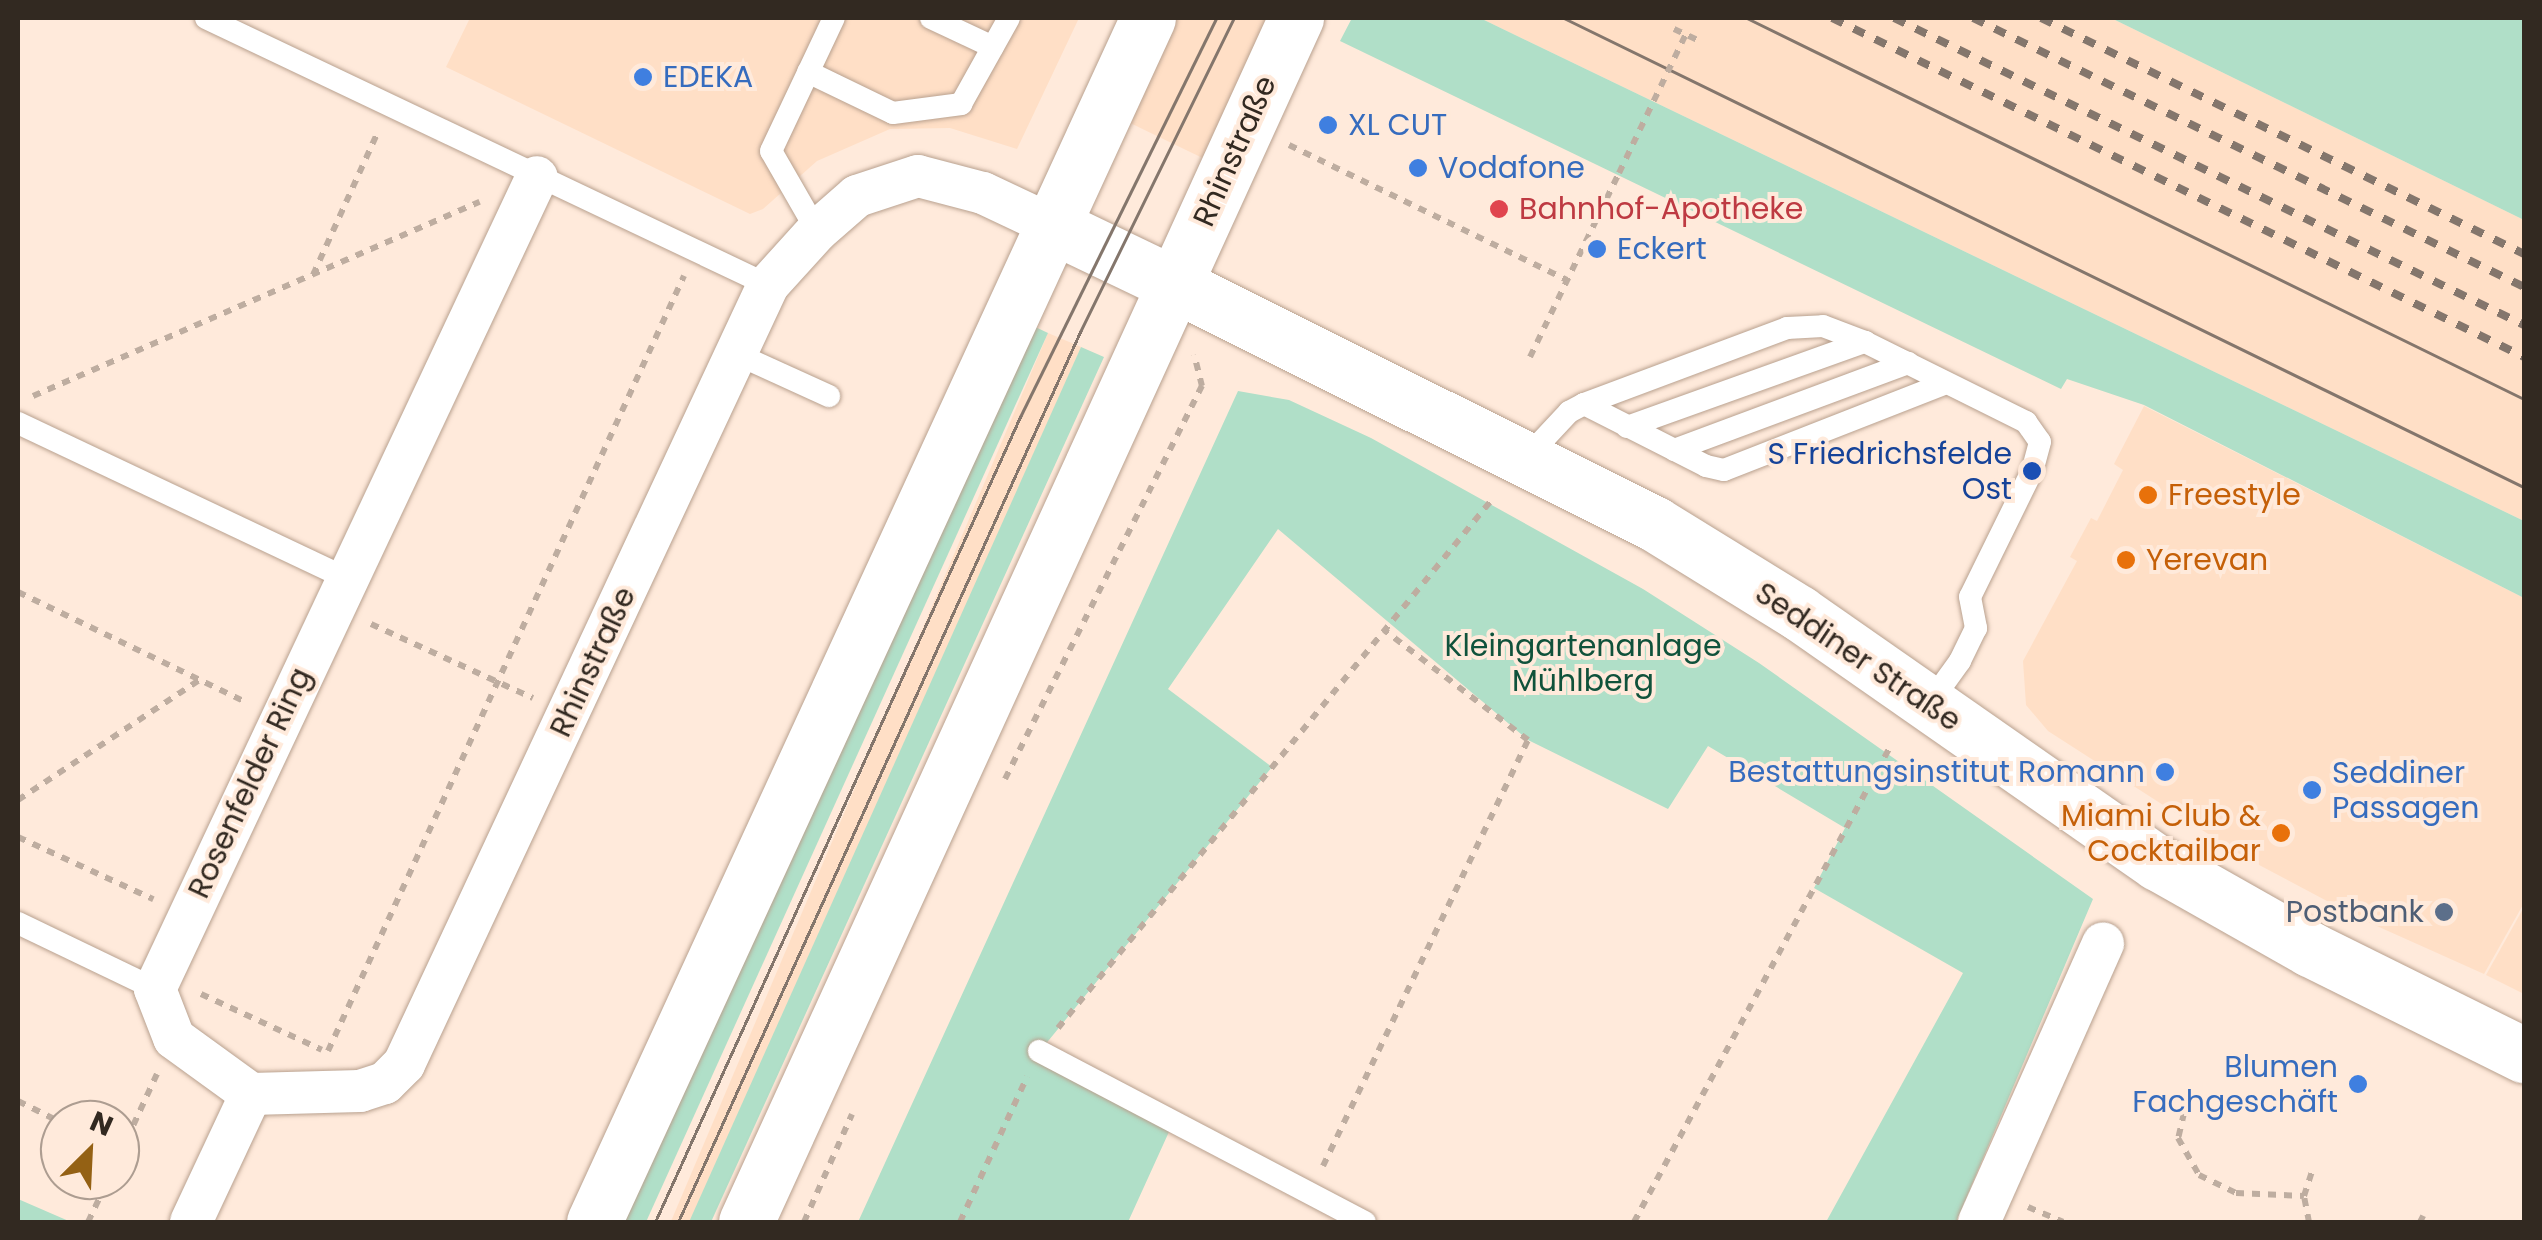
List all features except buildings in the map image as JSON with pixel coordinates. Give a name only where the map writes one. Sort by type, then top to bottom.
[{"type":"main road","points":[[594,1222],[1148,18]]},
{"type":"main road","name":"Rhinstraße","points":[[746,1222],[1296,18]]},
{"type":"main road","name":"Rhinstraße","points":[[1050,225],[1176,285]]},
{"type":"main road","name":"Seddiner Straße","points":[[1176,285],[1511,476],[1688,544],[1799,613],[2158,863],[2235,909],[2524,1055]]},
{"type":"street","name":"Rhinstraße","points":[[252,1094],[360,1091],[386,1083],[404,1064],[768,286],[817,231],[857,196],[918,176],[983,193],[1050,225]]},
{"type":"street","name":"Rosenfelder Ring","points":[[158,982],[538,177]]},
{"type":"street","points":[[1979,1222],[2104,943]]},
{"type":"street","points":[[158,982],[174,1038],[252,1094],[191,1222]]},
{"type":"lane","points":[[206,18],[768,286]]},
{"type":"lane","points":[[817,231],[770,151],[834,18]]},
{"type":"lane","points":[[931,18],[992,47]]},
{"type":"lane","points":[[808,72],[893,113],[961,104],[1009,18]]},
{"type":"lane","points":[[1511,476],[1568,412],[1787,328],[1823,326],[1865,342],[2026,422],[2040,442],[2032,471],[1970,597],[1976,628],[1960,661],[1929,704]]},
{"type":"lane","points":[[1628,426],[1865,342]]},
{"type":"lane","points":[[738,354],[829,396]]},
{"type":"lane","points":[[1674,450],[1908,363]]},
{"type":"lane","points":[[1584,404],[1706,466],[1724,470],[1743,466],[1944,384]]},
{"type":"lane","points":[[18,423],[341,593]]},
{"type":"lane","points":[[18,923],[158,982]]},
{"type":"lane","points":[[1039,1052],[1308,1197],[1365,1222]]},
{"type":"path","points":[[1674,29],[1698,40]]},
{"type":"path","points":[[1530,357],[1686,34]]},
{"type":"path","points":[[313,274],[390,103]]},
{"type":"path","points":[[1277,140],[1567,280]]},
{"type":"path","points":[[18,423],[32,396],[538,177]]},
{"type":"path","points":[[336,1032],[695,251]]},
{"type":"path","points":[[1004,780],[1202,386]]},
{"type":"path","points":[[960,1222],[1039,1052],[1511,476]]},
{"type":"path","points":[[18,592],[279,719]]},
{"type":"path","points":[[341,593],[495,681],[568,714]]},
{"type":"path","points":[[1308,1197],[1528,740],[1384,630]]},
{"type":"path","points":[[18,800],[200,679]]},
{"type":"path","points":[[1634,1222],[1890,745]]},
{"type":"path","points":[[18,837],[189,915]]},
{"type":"path","points":[[158,982],[327,1052]]},
{"type":"path","points":[[140,1110],[174,1038]]},
{"type":"path","points":[[804,1222],[859,1097]]},
{"type":"path","points":[[2184,1112],[2178,1138],[2198,1175],[2236,1193],[2304,1196]]},
{"type":"path","points":[[2310,1222],[2304,1196],[2313,1168]]},
{"type":"shaded area","points":[[470,18],[1079,18],[1017,149],[950,128],[890,129],[817,161],[763,209],[750,214],[446,67]]},
{"type":"shaded area","points":[[1173,18],[1280,18],[1215,164],[1126,121]]},
{"type":"shaded area","points":[[1480,18],[2111,18],[2524,220],[2524,521]]},
{"type":"shaded area","points":[[1048,333],[1081,347],[710,1222],[671,1222]]},
{"type":"shaded area","points":[[2144,406],[2524,598],[2524,903],[2484,974],[2359,918],[2244,857],[2048,731],[2026,705],[2023,661],[2077,561],[2070,557],[2091,518],[2097,521],[2123,470],[2114,464]]},
{"type":"shaded area","points":[[2524,907],[2524,994],[2486,975]]},
{"type":"green space","points":[[1352,18],[1480,18],[2524,521],[2524,598],[2144,405],[2067,379],[2061,389],[1340,41]]},
{"type":"green space","points":[[2111,18],[2524,18],[2524,220]]},
{"type":"green space","points":[[1029,324],[1048,333],[646,1222],[615,1222]]},
{"type":"green space","points":[[1081,347],[1104,357],[711,1222],[689,1222]]},
{"type":"green space","name":"Kleingartenanlage Mühlberg","points":[[1238,391],[1289,400],[1371,438],[1643,589],[1759,663],[2093,899],[1956,1222],[1826,1222],[1963,973],[1814,888],[1845,828],[1708,746],[1668,809],[1528,740],[1278,529],[1168,689],[1272,767],[1040,1051],[1173,1123],[1128,1222],[858,1222]]},
{"type":"green space","points":[[18,1199],[71,1222],[18,1222]]},
{"type":"tram line","points":[[655,1222],[1020,417],[1216,18]]},
{"type":"tram line","points":[[678,1222],[1080,332],[1234,18]]},
{"type":"tram line","points":[[1564,18],[2524,487]]},
{"type":"tram line","points":[[1747,18],[2524,399]]},
{"type":"railway","points":[[1832,18],[2524,357]]},
{"type":"railway","points":[[1894,18],[2524,325]]},
{"type":"railway","points":[[1973,18],[2524,287]]},
{"type":"railway","points":[[2041,18],[2524,254]]},
{"type":"place","name":"EDEKA","points":[[643,77]]},
{"type":"place","name":"XL CUT","points":[[1328,125]]},
{"type":"place","name":"Vodafone","points":[[1418,168]]},
{"type":"place","name":"Bahnhof-Apotheke","points":[[1499,209]]},
{"type":"place","name":"Eckert","points":[[1597,249]]},
{"type":"place","name":"S Friedrichsfelde Ost","points":[[2032,471]]},
{"type":"place","name":"Freestyle","points":[[2148,495]]},
{"type":"place","name":"Yerevan","points":[[2126,560]]},
{"type":"place","name":"Bestattungsinstitut Romann","points":[[2165,772]]},
{"type":"place","name":"Seddiner Passagen","points":[[2312,790]]},
{"type":"place","name":"Miami Club & Cocktailbar","points":[[2281,833]]},
{"type":"place","name":"Postbank","points":[[2444,912]]},
{"type":"place","name":"Blumen Fachgeschäft","points":[[2358,1084]]}]
